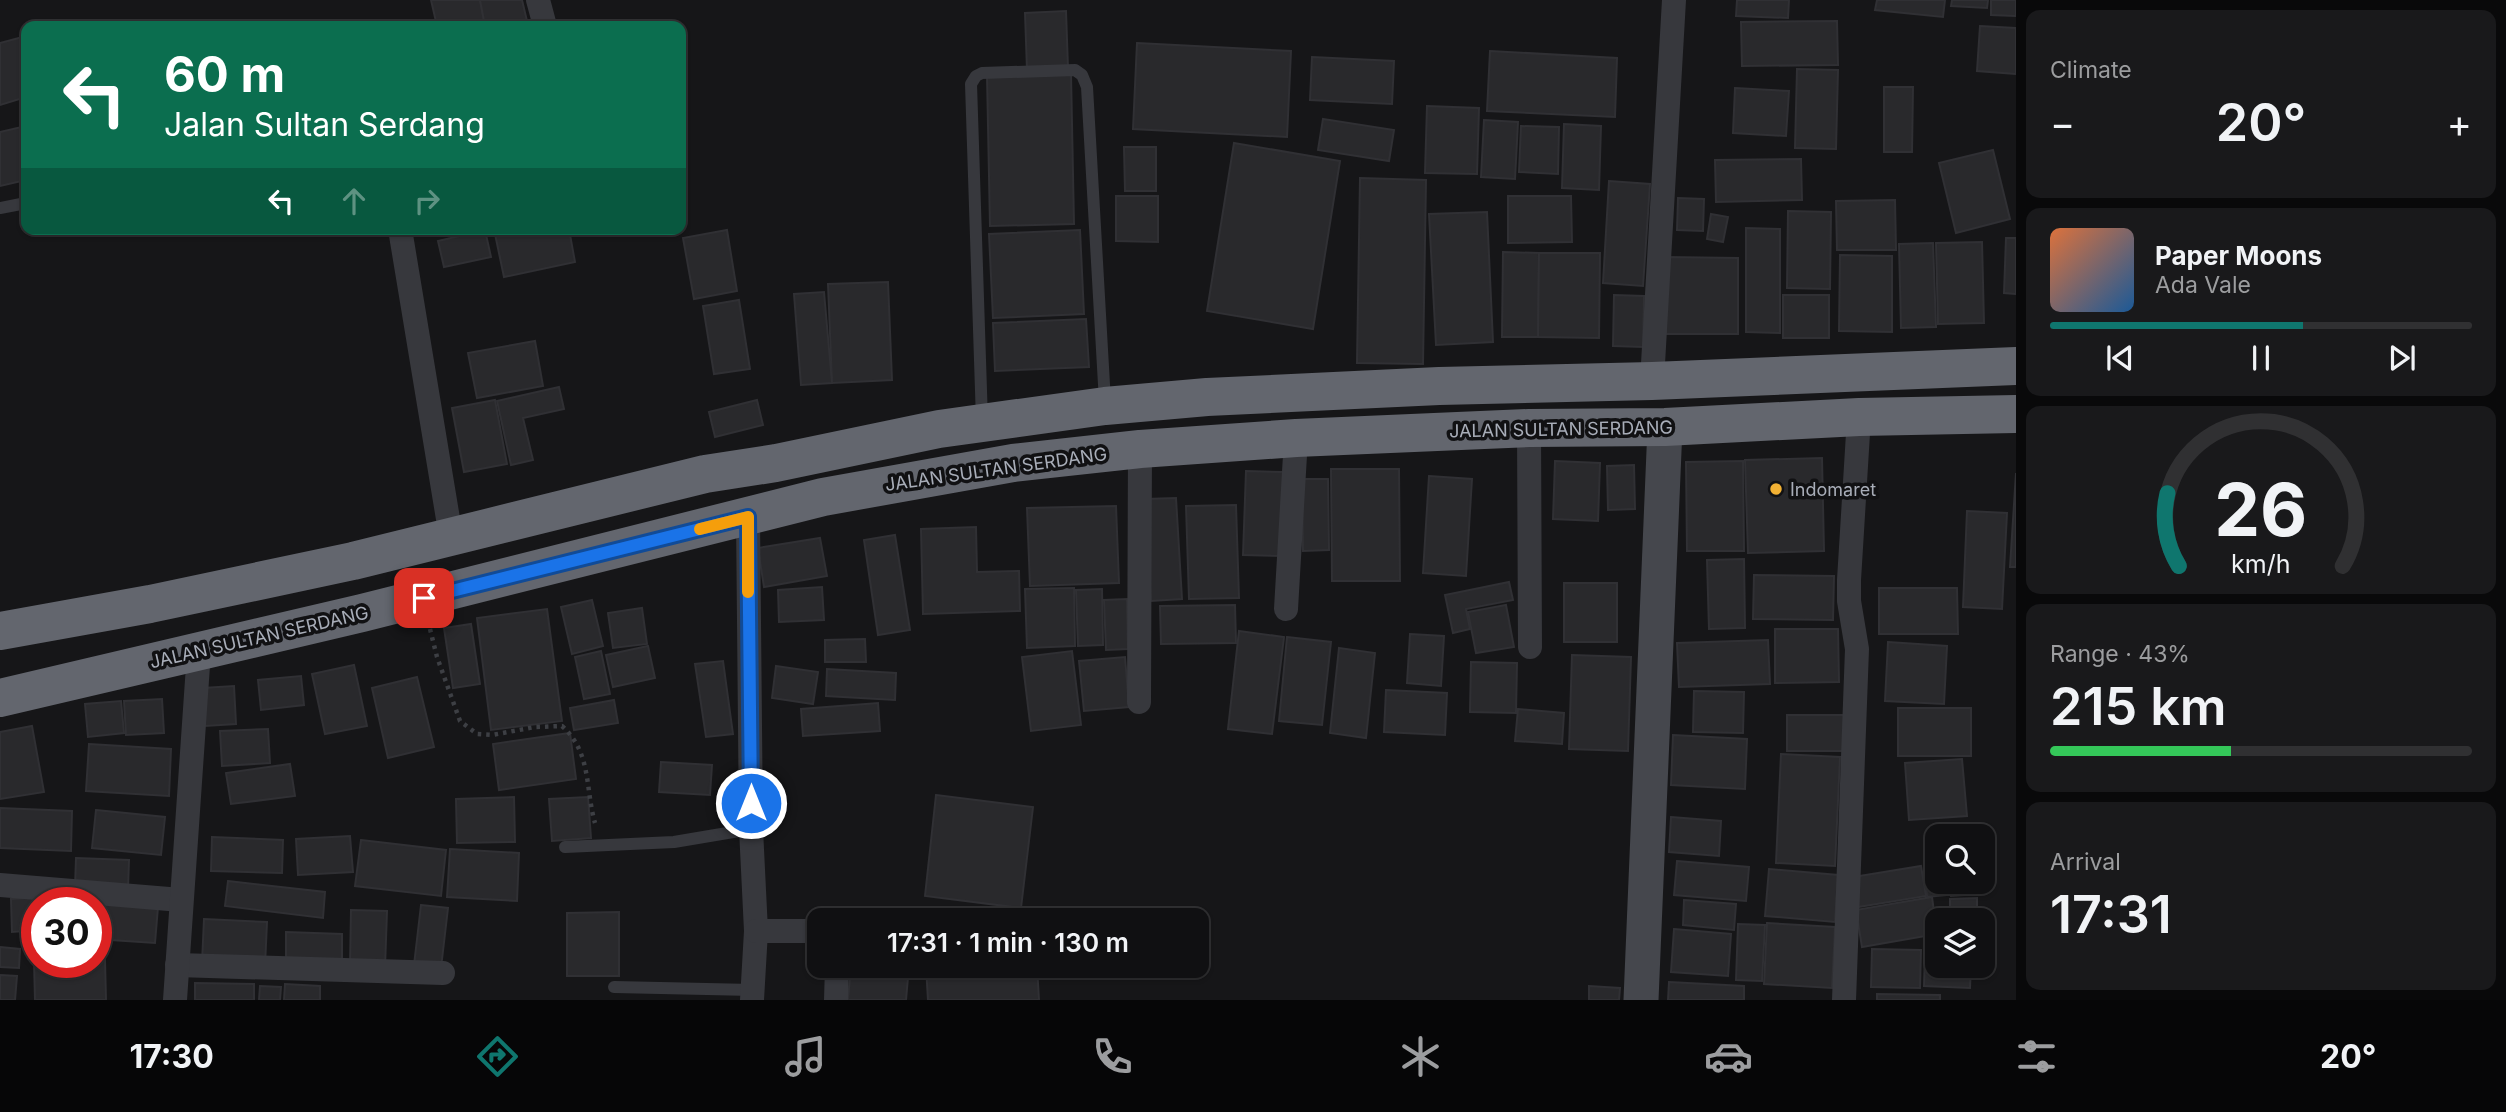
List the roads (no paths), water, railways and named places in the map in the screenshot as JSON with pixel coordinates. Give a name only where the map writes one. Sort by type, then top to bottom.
[{"type":"highway","points":[[0,631],[150,604],[353,561],[705,474],[776,463],[982,422],[1105,406],[1207,397],[2016,366]]},
{"type":"highway","name":"JALAN SULTAN SERDANG","points":[[0,698],[424,598],[823,497],[964,471],[1139,449],[1296,438],[1530,428],[1665,427],[1859,417],[2016,414]]},
{"type":"street","points":[[538,0],[544,21]]},
{"type":"street","points":[[1652,381],[1674,0]]},
{"type":"street","points":[[401,235],[451,537]]},
{"type":"street","points":[[1844,1000],[1857,649],[1849,601],[1849,580],[1859,417]]},
{"type":"street","points":[[1641,1000],[1665,427]]},
{"type":"street","points":[[1530,428],[1530,647]]},
{"type":"street","points":[[1286,609],[1296,438]]},
{"type":"street","points":[[1139,449],[1139,702]]},
{"type":"street","points":[[748,517],[751,829],[756,931],[753,995]]},
{"type":"street","points":[[175,1000],[199,651]]},
{"type":"street","points":[[0,885],[181,900]]},
{"type":"street","points":[[756,931],[807,931]]},
{"type":"street","points":[[177,965],[443,973]]},
{"type":"street","points":[[836,1000],[837,978]]},
{"type":"lane","points":[[982,422],[971,85],[976,76],[982,73],[1075,70],[1082,75],[1087,87],[1105,406]]},
{"type":"lane","points":[[0,208],[21,204]]},
{"type":"lane","points":[[565,848],[694,840],[751,829]]},
{"type":"lane","points":[[614,987],[753,995]]},
{"type":"place","name":"Indomaret","points":[[1776,489]]}]
